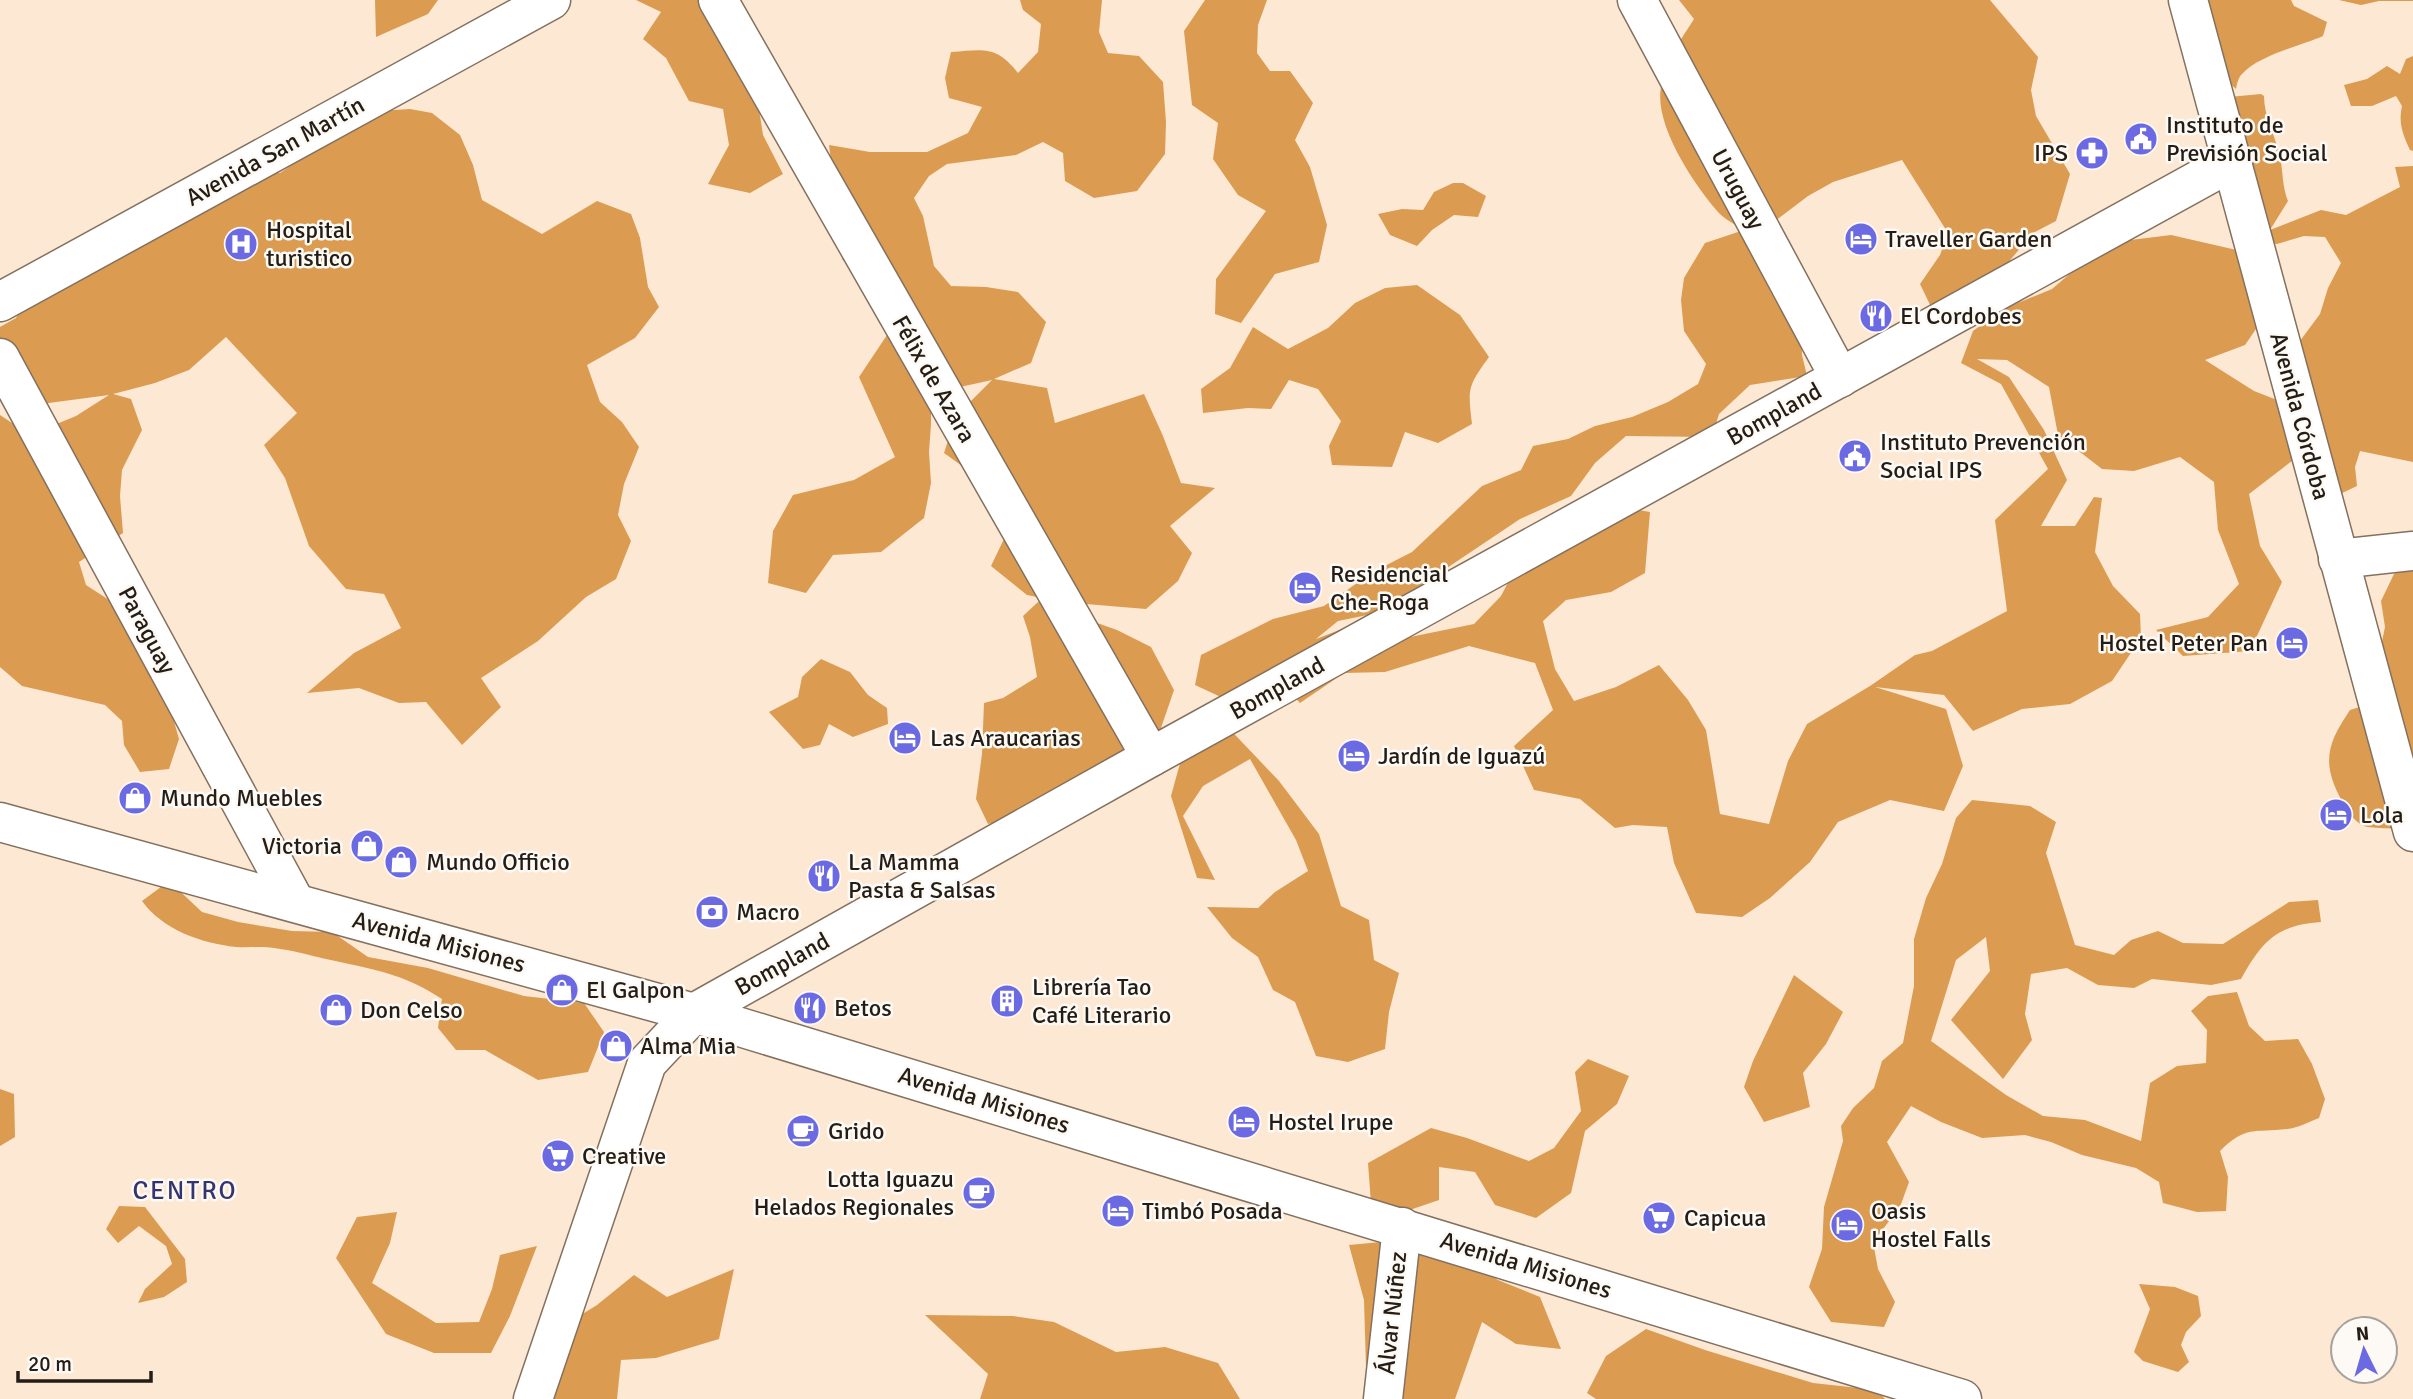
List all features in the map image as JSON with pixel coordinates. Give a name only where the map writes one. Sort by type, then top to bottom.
[{"type":"street","name":"Avenida San Martín","points":[[0,302],[551,0]]},
{"type":"street","name":"Félix de Azara","points":[[718,0],[1150,757]]},
{"type":"street","name":"Uruguay","points":[[1637,0],[1840,378]]},
{"type":"street","name":"Avenida Córdoba","points":[[2188,0],[2413,832]]},
{"type":"street","name":"Bompland","points":[[533,1399],[647,1063],[694,1013],[1150,757],[2233,161]]},
{"type":"street","name":"Paraguay","points":[[0,359],[295,902]]},
{"type":"street","points":[[2339,559],[2413,551]]},
{"type":"street","name":"Avenida Misiones","points":[[0,822],[694,1013],[1962,1399]]},
{"type":"street","name":"Álvar Núñez","points":[[1383,1399],[1402,1227]]},
{"type":"shaded area","points":[[375,0],[438,0],[428,14],[376,37]]},
{"type":"shaded area","points":[[636,0],[718,0],[751,57],[763,135],[783,174],[750,193],[708,184],[729,145],[723,109],[689,101],[666,58],[643,39],[661,12]]},
{"type":"shaded area","points":[[1020,0],[1102,0],[1099,32],[1108,53],[1139,56],[1163,82],[1165,154],[1137,191],[1094,198],[1065,181],[1063,153],[1043,142],[1016,155],[947,164],[929,176],[914,198],[923,216],[934,266],[951,286],[986,287],[1018,292],[1046,322],[1031,363],[994,379],[1047,388],[1055,423],[1144,394],[1181,483],[1215,488],[1170,526],[1192,553],[1178,581],[1146,609],[1062,602],[1027,595],[991,566],[1014,518],[976,476],[944,453],[956,416],[992,380],[960,387],[931,375],[931,483],[924,518],[881,552],[833,555],[806,593],[768,583],[773,531],[793,495],[854,480],[895,457],[859,377],[889,332],[852,269],[842,259],[844,221],[854,198],[833,176],[829,145],[870,152],[927,152],[968,133],[982,107],[949,98],[945,78],[951,52],[989,51],[1003,58],[1018,73],[1038,52],[1041,24],[1023,10]]},
{"type":"shaded area","points":[[1205,0],[1267,0],[1258,25],[1257,53],[1270,71],[1290,71],[1313,103],[1295,140],[1310,167],[1327,225],[1319,262],[1275,274],[1241,323],[1215,314],[1216,279],[1266,211],[1238,195],[1213,159],[1218,123],[1192,105],[1184,31]]},
{"type":"shaded area","points":[[1679,0],[1990,0],[2038,57],[2031,90],[2036,116],[2070,174],[2056,221],[2033,233],[2006,265],[1934,313],[1920,284],[1940,255],[1948,233],[1902,160],[1833,182],[1808,196],[1771,224],[1800,306],[1802,355],[1807,376],[1750,385],[1719,414],[1712,437],[1626,436],[1595,463],[1571,496],[1520,519],[1387,611],[1338,621],[1316,639],[1360,622],[1410,637],[1474,624],[1501,596],[1524,552],[1610,505],[1650,512],[1645,573],[1611,592],[1566,600],[1543,621],[1555,669],[1574,701],[1616,687],[1659,665],[1688,700],[1706,730],[1720,814],[1769,824],[1788,761],[1807,724],[1915,655],[1932,651],[2007,611],[1995,520],[2048,469],[2001,384],[1961,363],[1973,331],[2003,309],[2052,289],[2106,243],[2171,235],[2241,251],[2271,307],[2245,345],[2205,360],[2254,391],[2298,408],[2297,457],[2249,494],[2260,546],[2282,582],[2250,651],[2183,656],[2156,630],[2208,617],[2239,584],[2218,530],[2214,482],[2180,457],[2134,471],[2102,469],[2058,435],[2049,387],[2007,360],[1977,359],[2009,377],[2044,430],[2067,480],[2041,526],[2075,526],[2094,497],[2102,498],[2095,552],[2113,586],[2140,614],[2141,638],[2112,681],[2070,704],[2022,709],[1973,731],[1944,695],[1875,687],[1946,709],[1963,766],[1944,811],[1890,800],[1838,822],[1810,862],[1770,898],[1742,917],[1696,913],[1674,863],[1667,827],[1633,825],[1615,828],[1580,799],[1534,790],[1514,746],[1553,710],[1535,663],[1469,646],[1385,672],[1344,673],[1300,703],[1283,684],[1294,656],[1267,676],[1223,698],[1195,685],[1201,655],[1273,619],[1324,606],[1373,572],[1412,552],[1482,486],[1521,470],[1533,446],[1568,439],[1595,426],[1632,417],[1668,402],[1698,384],[1706,364],[1684,331],[1681,300],[1684,278],[1705,243],[1744,230],[1721,215],[1708,200],[1687,170],[1663,118],[1660,102],[1663,77],[1674,51],[1694,19]]},
{"type":"shaded area","points":[[2188,0],[2291,0],[2294,6],[2327,22],[2323,36],[2269,56],[2249,67],[2240,77],[2236,89],[2204,59]]},
{"type":"shaded area","points":[[2339,0],[2413,1],[2379,1],[2361,5]]},
{"type":"shaded area","points":[[2413,56],[2413,151],[2403,134],[2402,106],[2396,96],[2372,106],[2351,106],[2344,85],[2367,79],[2387,66],[2400,74],[2406,59]]},
{"type":"shaded area","points":[[2264,96],[2280,156],[2288,201],[2270,230],[2321,210],[2346,215],[2400,187],[2395,167],[2413,166],[2413,462],[2360,451],[2355,467],[2357,486],[2338,495],[2294,349],[2320,314],[2328,288],[2341,263],[2325,237],[2304,236],[2277,244],[2254,242],[2229,97]]},
{"type":"shaded area","points":[[410,109],[432,113],[460,135],[473,165],[482,200],[542,234],[597,201],[631,214],[640,238],[648,287],[659,307],[635,338],[587,365],[600,402],[622,422],[639,447],[624,484],[618,515],[631,541],[616,579],[586,597],[538,641],[481,678],[501,707],[462,745],[426,702],[399,703],[359,688],[307,693],[354,653],[401,628],[384,594],[346,589],[309,546],[285,478],[264,445],[297,413],[226,337],[189,370],[155,383],[113,394],[131,399],[142,430],[122,470],[120,496],[123,533],[79,562],[86,585],[149,633],[179,739],[169,769],[140,772],[124,745],[122,721],[105,705],[22,686],[0,667],[0,415],[30,435],[76,416],[109,395],[26,406],[0,391],[0,327],[16,318],[51,251],[101,247],[249,166],[280,173],[328,140],[346,113]]},
{"type":"shaded area","points":[[1453,183],[1463,183],[1486,196],[1478,217],[1454,215],[1432,230],[1417,246],[1390,235],[1378,214],[1402,209],[1423,210],[1434,192]]},
{"type":"shaded area","points":[[1417,285],[1460,315],[1489,357],[1476,375],[1471,389],[1472,424],[1438,443],[1405,432],[1392,467],[1332,465],[1329,446],[1341,421],[1318,389],[1289,380],[1271,409],[1248,408],[1203,413],[1201,389],[1230,368],[1253,327],[1288,349],[1328,328],[1355,303],[1385,288]]},
{"type":"shaded area","points":[[2413,560],[2413,830],[2368,827],[2357,822],[2351,815],[2335,788],[2329,764],[2330,754],[2336,733],[2350,710],[2369,704],[2385,627],[2381,601],[2394,574]]},
{"type":"shaded area","points":[[1038,602],[1117,630],[1151,647],[1174,690],[1151,757],[1088,769],[1062,807],[988,824],[976,799],[982,754],[984,703],[1003,698],[1037,677],[1030,637],[1023,616]]},
{"type":"shaded area","points":[[821,659],[850,672],[868,695],[887,708],[888,724],[853,737],[829,724],[820,745],[803,749],[769,712],[798,697],[802,677]]},
{"type":"shaded area","points":[[1220,719],[1279,781],[1319,834],[1341,906],[1369,920],[1374,960],[1399,973],[1389,1012],[1385,1049],[1348,1062],[1316,1056],[1295,1002],[1273,990],[1258,957],[1232,938],[1207,907],[1258,908],[1275,892],[1308,871],[1296,840],[1250,759],[1203,786],[1183,816],[1215,880],[1197,878],[1171,796],[1187,738]]},
{"type":"shaded area","points":[[1972,800],[2030,806],[2056,822],[2046,853],[2075,945],[2114,955],[2131,940],[2158,931],[2183,943],[2223,944],[2289,902],[2318,900],[2321,922],[2292,927],[2281,932],[2264,945],[2241,979],[2211,985],[2152,979],[2134,988],[2098,985],[2067,968],[2031,974],[2025,1014],[2032,1040],[2003,1079],[1951,1020],[1990,971],[1986,937],[1956,960],[1931,1041],[2006,1095],[2043,1116],[2085,1120],[2141,1141],[2150,1083],[2177,1066],[2206,1063],[2207,1030],[2191,1011],[2208,996],[2237,992],[2249,1026],[2265,1041],[2298,1039],[2312,1064],[2325,1099],[2319,1118],[2291,1128],[2251,1132],[2229,1143],[2220,1151],[2228,1177],[2226,1211],[2197,1212],[2163,1203],[2159,1182],[2136,1168],[2082,1155],[2025,1135],[1982,1138],[1941,1122],[1911,1106],[1887,1142],[1909,1182],[1900,1207],[1873,1242],[1878,1269],[1895,1302],[1884,1327],[1831,1322],[1809,1287],[1822,1249],[1824,1207],[1843,1141],[1841,1126],[1853,1108],[1874,1088],[1882,1061],[1903,1043],[1914,986],[1914,939],[1926,898],[1942,864],[1956,818]]},
{"type":"shaded area","points":[[169,881],[202,912],[238,922],[292,931],[332,932],[368,957],[428,968],[524,996],[584,1003],[604,1032],[588,1072],[538,1080],[485,1050],[456,1050],[438,1028],[442,999],[400,978],[293,951],[223,945],[184,933],[161,920],[142,901]]},
{"type":"shaded area","points":[[1794,975],[1843,1012],[1826,1044],[1803,1073],[1810,1107],[1764,1122],[1744,1087],[1753,1061]]},
{"type":"shaded area","points":[[1588,1059],[1629,1076],[1617,1104],[1585,1131],[1571,1193],[1536,1218],[1495,1205],[1475,1172],[1439,1167],[1439,1200],[1401,1213],[1371,1203],[1368,1163],[1431,1128],[1529,1161],[1554,1148],[1581,1111],[1575,1072]]},
{"type":"shaded area","points":[[0,1089],[14,1094],[15,1137],[0,1146]]},
{"type":"shaded area","points":[[119,1206],[145,1207],[185,1259],[187,1282],[164,1297],[138,1303],[145,1289],[172,1264],[166,1246],[139,1226],[118,1243],[106,1229]]},
{"type":"shaded area","points":[[397,1212],[390,1243],[372,1283],[436,1323],[479,1322],[492,1289],[500,1255],[537,1246],[510,1316],[491,1353],[434,1353],[386,1334],[336,1258],[357,1217]]},
{"type":"shaded area","points":[[1435,1237],[1498,1280],[1540,1297],[1561,1349],[1516,1344],[1482,1322],[1455,1399],[1390,1399],[1366,1368],[1364,1300],[1349,1245]]},
{"type":"shaded area","points":[[734,1269],[719,1339],[656,1358],[621,1360],[617,1399],[552,1399],[563,1326],[597,1305],[634,1275],[667,1297]]},
{"type":"shaded area","points":[[2139,1284],[2175,1287],[2198,1296],[2201,1316],[2186,1332],[2181,1345],[2189,1362],[2178,1372],[2143,1361],[2134,1352],[2150,1309]]},
{"type":"shaded area","points":[[925,1315],[1013,1316],[1054,1322],[1116,1352],[1165,1347],[1218,1363],[1240,1399],[980,1399],[988,1374]]},
{"type":"shaded area","points":[[1646,1329],[1813,1383],[1877,1390],[1885,1399],[1596,1399],[1587,1393],[1606,1356]]},
{"type":"place","name":"Instituto de Previsión Social","points":[[2141,139]]},
{"type":"place","name":"IPS","points":[[2092,153]]},
{"type":"place","name":"Traveller Garden","points":[[1861,239]]},
{"type":"place","name":"Hospital turistico","points":[[241,244]]},
{"type":"place","name":"El Cordobes","points":[[1876,316]]},
{"type":"place","name":"Instituto Prevención Social IPS","points":[[1855,456]]},
{"type":"place","name":"Residencial Che-Roga","points":[[1305,588]]},
{"type":"place","name":"Hostel Peter Pan","points":[[2292,643]]},
{"type":"place","name":"Las Araucarias","points":[[905,738]]},
{"type":"place","name":"Jardín de Iguazú","points":[[1354,756]]},
{"type":"place","name":"Mundo Muebles","points":[[135,798]]},
{"type":"place","name":"Lola","points":[[2336,815]]},
{"type":"place","name":"Victoria","points":[[367,846]]},
{"type":"place","name":"Mundo Officio","points":[[401,862]]},
{"type":"place","name":"La Mamma Pasta & Salsas","points":[[824,876]]},
{"type":"place","name":"Macro","points":[[712,912]]},
{"type":"place","name":"El Galpon","points":[[562,990]]},
{"type":"place","name":"Librería Tao Café Literario","points":[[1007,1001]]},
{"type":"place","name":"Betos","points":[[810,1008]]},
{"type":"place","name":"Don Celso","points":[[336,1010]]},
{"type":"place","name":"Alma Mia","points":[[616,1046]]},
{"type":"place","name":"Hostel Irupe","points":[[1244,1122]]},
{"type":"place","name":"Grido","points":[[803,1131]]},
{"type":"place","name":"Creative","points":[[558,1156]]},
{"type":"place","name":"Lotta Iguazu Helados Regionales","points":[[979,1193]]},
{"type":"place","name":"Timbó Posada","points":[[1118,1211]]},
{"type":"place","name":"Capicua","points":[[1659,1218]]},
{"type":"place","name":"Oasis Hostel Falls","points":[[1847,1225]]},
{"type":"district","name":"CENTRO","points":[[185,1190]]}]
